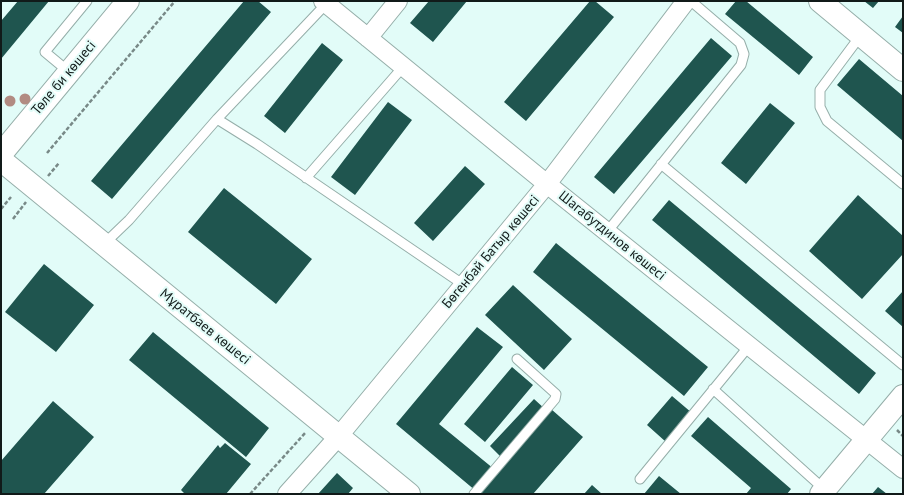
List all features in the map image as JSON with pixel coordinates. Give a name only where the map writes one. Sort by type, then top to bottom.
[{"type":"street","points":[[368,38],[398,1]]},
{"type":"street","name":"Бөгенбай Батыр көшесі","points":[[287,494],[338,437],[547,184],[686,1]]},
{"type":"street","points":[[820,1],[903,70]]},
{"type":"street","name":"Төле би көшесі","points":[[1,154],[69,72],[124,2]]},
{"type":"street","name":"Шагабутдинов көшесі","points":[[325,2],[547,184],[903,470]]},
{"type":"street","name":"Мұратбаев көшесі","points":[[1,160],[409,494]]},
{"type":"street","points":[[823,492],[903,396]]},
{"type":"lane","points":[[69,72],[45,52],[87,1]]},
{"type":"lane","points":[[607,232],[741,65],[744,54],[740,43],[691,1]]},
{"type":"lane","points":[[104,244],[129,220],[217,119],[325,2]]},
{"type":"lane","points":[[861,35],[820,90],[820,107],[826,121],[903,184]]},
{"type":"lane","points":[[306,178],[404,67]]},
{"type":"lane","points":[[217,119],[464,285]]},
{"type":"lane","points":[[661,164],[903,365]]},
{"type":"lane","points":[[640,479],[749,346]]},
{"type":"lane","points":[[474,494],[556,399],[556,394],[517,360]]},
{"type":"lane","points":[[713,389],[823,492]]},
{"type":"path","points":[[47,153],[175,1]]},
{"type":"path","points":[[48,176],[60,163]]},
{"type":"path","points":[[1,209],[11,197]]},
{"type":"path","points":[[13,219],[26,202]]},
{"type":"path","points":[[250,494],[317,420]]},
{"type":"path","points":[[896,430],[903,436]]},
{"type":"building","points":[[18,1],[49,1],[1,59],[1,21]]},
{"type":"building","points":[[244,1],[258,1],[271,12],[112,199],[91,181]]},
{"type":"building","points":[[429,1],[467,1],[433,42],[410,23]]},
{"type":"building","points":[[590,1],[595,1],[614,17],[526,121],[504,102]]},
{"type":"building","points":[[736,1],[746,1],[813,57],[799,75],[725,14]]},
{"type":"building","points":[[864,1],[879,1],[873,8]]},
{"type":"building","points":[[903,16],[903,33],[895,27]]},
{"type":"building","points":[[711,38],[732,56],[614,194],[594,177]]},
{"type":"building","points":[[322,43],[343,60],[285,133],[264,116]]},
{"type":"building","points":[[859,59],[903,96],[903,141],[837,85]]},
{"type":"building","points":[[388,102],[412,120],[355,195],[331,177]]},
{"type":"building","points":[[770,103],[795,123],[746,184],[721,163]]},
{"type":"building","points":[[465,166],[485,184],[433,241],[414,223]]},
{"type":"building","points":[[224,188],[312,259],[276,304],[188,232]]},
{"type":"building","points":[[858,195],[903,236],[903,254],[862,299],[809,251]]},
{"type":"building","points":[[669,200],[876,373],[859,394],[652,220]]},
{"type":"building","points":[[556,243],[708,367],[684,396],[533,272]]},
{"type":"building","points":[[44,264],[94,305],[56,352],[5,312]]},
{"type":"building","points":[[513,285],[572,339],[544,370],[485,315]]},
{"type":"building","points":[[903,291],[903,327],[885,311]]},
{"type":"building","points":[[477,327],[503,347],[439,424],[494,469],[476,491],[396,424]]},
{"type":"building","points":[[153,332],[269,428],[246,457],[129,360]]},
{"type":"building","points":[[512,367],[533,385],[485,442],[464,424]]},
{"type":"building","points":[[672,396],[692,413],[666,442],[647,425]]},
{"type":"building","points":[[534,399],[545,409],[500,456],[490,446]]},
{"type":"building","points":[[53,401],[94,437],[44,494],[1,494],[1,461]]},
{"type":"building","points":[[551,409],[583,437],[533,494],[478,494]]},
{"type":"building","points":[[708,417],[791,489],[787,494],[746,494],[751,488],[691,436]]},
{"type":"building","points":[[225,443],[251,464],[226,494],[183,494],[184,493],[181,490],[218,445],[220,448]]},
{"type":"building","points":[[337,473],[353,488],[348,494],[318,494]]},
{"type":"building","points":[[659,476],[681,494],[644,494]]},
{"type":"building","points":[[592,485],[602,494],[584,494]]},
{"type":"building","points":[[878,487],[887,494],[872,494]]}]
